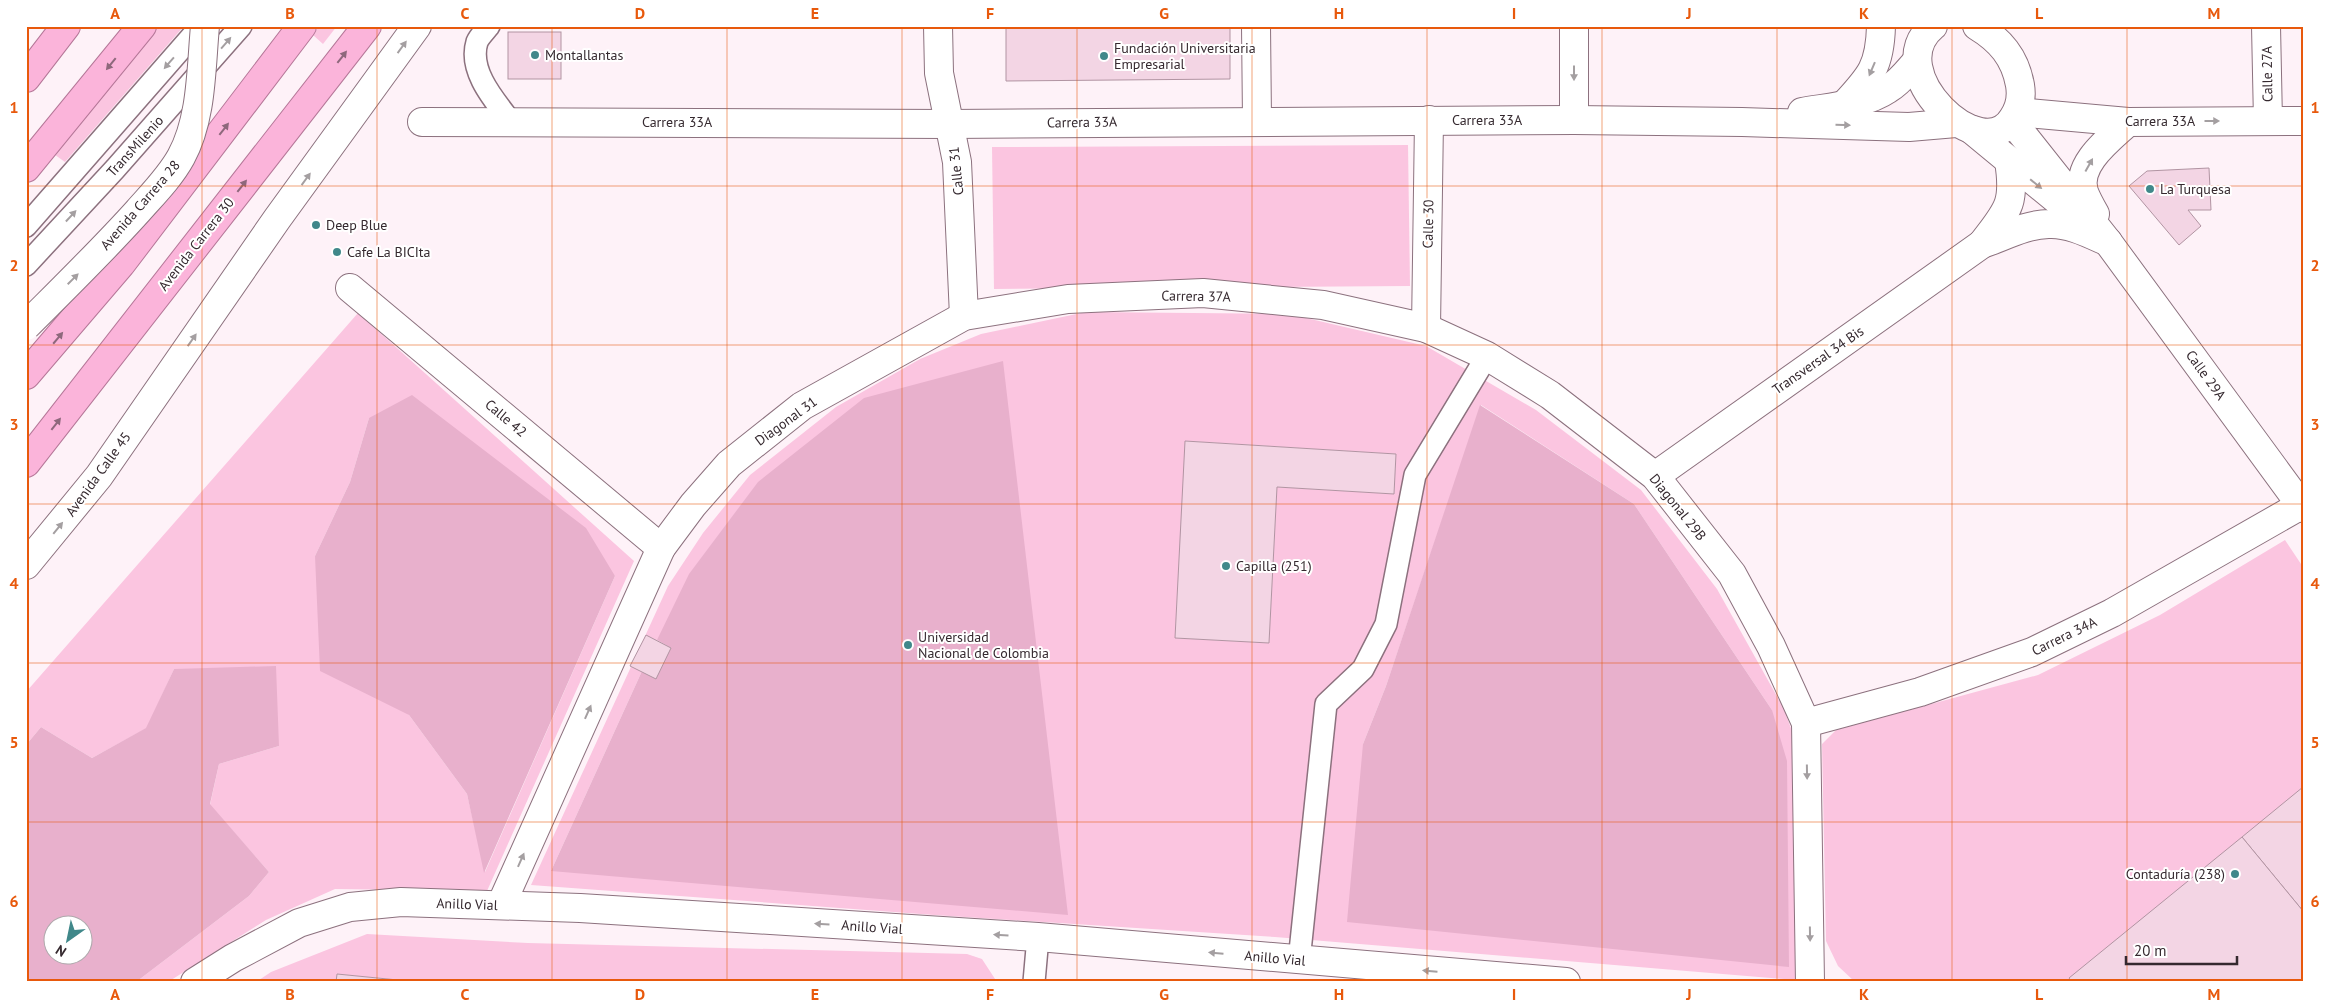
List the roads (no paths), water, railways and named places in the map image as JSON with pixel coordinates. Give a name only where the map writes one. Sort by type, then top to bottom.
[{"type":"highway","points":[[28,75],[66,26]]},
{"type":"highway","points":[[26,168],[142,26]]},
{"type":"highway","points":[[26,375],[121,264],[302,26]]},
{"type":"highway","name":"Avenida Carrera 30","points":[[26,462],[367,26]]},
{"type":"street","points":[[28,75],[52,26]]},
{"type":"street","name":"Avenida Carrera 28","points":[[26,326],[110,242],[167,178],[182,157],[191,132],[199,94],[205,26]]},
{"type":"street","name":"Avenida Calle 45","points":[[26,565],[99,476],[164,380],[417,26]]},
{"type":"street","name":"Calle 31","points":[[938,26],[939,73],[957,162],[964,316]]},
{"type":"street","points":[[1256,26],[1257,120]]},
{"type":"street","points":[[1574,26],[1574,120]]},
{"type":"street","points":[[1845,104],[1868,80],[1880,50],[1881,26]]},
{"type":"street","points":[[1896,26],[1922,45]]},
{"type":"street","points":[[1977,26],[2000,42],[2017,70],[2021,93],[2014,116]]},
{"type":"street","name":"Calle 27A","points":[[2266,26],[2268,121]]},
{"type":"street","name":"Carrera 33A","points":[[1742,122],[1845,104],[1889,89],[1922,45]]},
{"type":"street","name":"Calle 29A","points":[[1922,45],[1926,89],[1938,105],[2108,242]]},
{"type":"street","name":"Carrera 33A","points":[[422,122],[949,124],[1257,120],[1574,120],[1742,122],[1909,127],[1964,126],[1989,132],[2004,128],[2014,116],[2128,122],[2303,121]]},
{"type":"street","name":"Calle 29A","points":[[2014,116],[2302,505]]},
{"type":"street","name":"Calle 30","points":[[1426,328],[1429,120]]},
{"type":"street","name":"Calle 29A","points":[[2108,242],[2084,191],[2084,177],[2088,164],[2102,147],[2128,122]]},
{"type":"street","points":[[1982,244],[2008,210],[2013,185],[2009,161]]},
{"type":"street","points":[[1982,244],[2026,228],[2049,224],[2075,228],[2108,242]]},
{"type":"street","name":"Transversal 34 Bis","points":[[1655,476],[1982,244]]},
{"type":"street","name":"Calle 42","points":[[350,288],[661,548]]},
{"type":"street","name":"Carrera 37A","points":[[964,316],[1068,299],[1203,293],[1323,305],[1426,328]]},
{"type":"street","name":"Diagonal 31","points":[[501,904],[661,548],[694,505],[729,464],[802,406],[964,316]]},
{"type":"street","name":"Diagonal 29B","points":[[1426,328],[1486,356],[1550,394],[1655,476],[1732,574],[1771,646],[1806,723]]},
{"type":"street","name":"Carrera 34A","points":[[1806,723],[1920,692],[2032,652],[2112,613],[2302,505]]},
{"type":"street","points":[[1806,723],[1810,982]]},
{"type":"street","name":"Anillo Vial","points":[[194,982],[233,958],[299,924],[350,907],[401,902],[501,904],[1038,938],[1566,982]]},
{"type":"lane","name":"TransMilenio","points":[[26,226],[201,26]]},
{"type":"lane","name":"TransMilenio","points":[[26,265],[115,169],[241,26]]},
{"type":"lane","points":[[489,26],[477,42],[476,65],[486,90],[511,122]]},
{"type":"lane","points":[[1300,961],[1326,704],[1363,669],[1386,624],[1414,475],[1486,356]]},
{"type":"lane","points":[[1034,982],[1038,938]]},
{"type":"place","name":"Montallantas","points":[[535,55]]},
{"type":"place","name":"Fundación Universitaria Empresarial","points":[[1104,56]]},
{"type":"place","name":"La Turquesa","points":[[2150,189]]},
{"type":"place","name":"Deep Blue","points":[[316,225]]},
{"type":"place","name":"Cafe La BICIta","points":[[337,252]]},
{"type":"place","name":"Capilla (251)","points":[[1226,566]]},
{"type":"place","name":"Universidad Nacional de Colombia","points":[[908,645]]},
{"type":"place","name":"Contaduría (238)","points":[[2235,874]]}]
